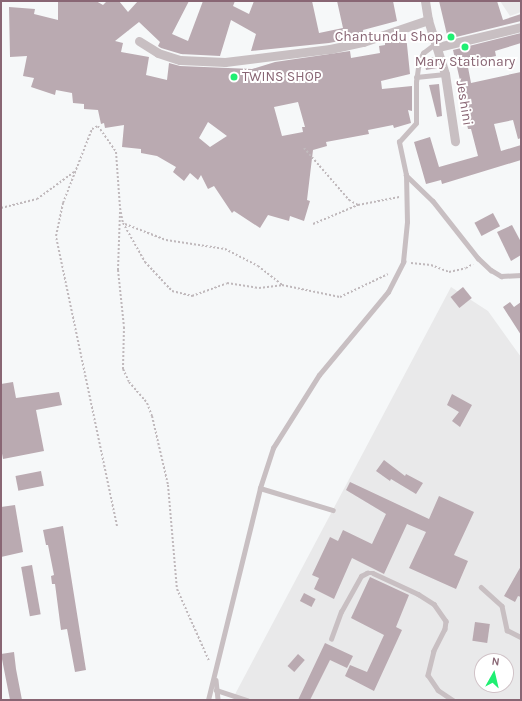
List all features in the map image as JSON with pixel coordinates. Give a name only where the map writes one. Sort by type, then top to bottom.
[{"type":"street","name":"Jeshini","points":[[426,1],[428,20],[445,74],[455,141]]},
{"type":"street","points":[[139,41],[158,53],[180,60],[225,62],[330,49],[363,42],[428,20]]},
{"type":"street","points":[[436,46],[521,27]]},
{"type":"lane","points":[[208,700],[215,678],[260,488],[273,448],[304,397],[348,338],[388,292],[403,262],[406,175],[399,142],[416,123],[416,77],[423,53],[436,46]]},
{"type":"lane","points":[[416,77],[445,74]]},
{"type":"lane","points":[[406,175],[433,201],[478,258],[502,276],[521,275]]},
{"type":"lane","points":[[260,488],[333,510]]},
{"type":"lane","points":[[331,639],[341,612],[361,576],[367,573],[373,573],[418,594],[434,604],[446,621],[445,629],[434,651],[428,675],[438,690],[453,700]]},
{"type":"lane","points":[[481,587],[502,606],[507,630],[521,638]]},
{"type":"lane","points":[[215,678],[218,700]]},
{"type":"lane","points":[[216,690],[247,700]]},
{"type":"path","points":[[117,526],[56,236],[63,202],[74,172],[85,151],[92,129],[98,126],[116,152],[120,208],[118,270],[124,327],[123,369],[129,382],[147,403],[152,416],[168,485],[177,589],[205,650],[215,678]]},
{"type":"path","points":[[304,148],[349,200],[358,205]]},
{"type":"path","points":[[1,208],[37,199],[74,172]]},
{"type":"path","points":[[313,224],[358,205],[406,196]]},
{"type":"path","points":[[120,208],[123,223],[145,262],[172,291],[192,296],[227,283],[259,288],[282,285],[340,298],[400,270]]},
{"type":"path","points":[[123,223],[166,240],[225,249],[258,266],[282,285]]},
{"type":"path","points":[[403,262],[431,265],[449,272],[466,268],[478,258]]},
{"type":"shaded area","points":[[500,1],[521,1],[521,12],[510,16]]},
{"type":"shaded area","points":[[451,287],[488,311],[521,357],[521,700],[232,700]]},
{"type":"building","points":[[58,1],[96,1],[103,5],[107,1],[119,1],[128,12],[138,1],[189,1],[172,34],[188,41],[203,1],[235,1],[233,6],[249,14],[254,1],[312,1],[319,33],[343,28],[337,1],[393,1],[397,21],[363,30],[363,33],[355,35],[355,38],[329,43],[251,51],[256,34],[231,20],[220,56],[181,54],[161,48],[158,46],[160,42],[139,22],[115,41],[123,43],[121,52],[149,57],[146,75],[167,80],[169,63],[180,66],[252,69],[275,62],[350,51],[351,58],[380,53],[379,46],[385,45],[385,41],[406,35],[410,74],[381,81],[382,89],[412,86],[412,111],[408,110],[411,123],[394,128],[393,125],[368,130],[369,134],[326,142],[327,146],[313,150],[307,200],[310,201],[304,221],[290,216],[289,221],[268,215],[260,228],[234,211],[232,213],[214,186],[208,189],[201,175],[198,180],[190,173],[184,181],[173,172],[176,167],[157,156],[141,153],[141,149],[122,147],[124,125],[105,128],[104,123],[101,124],[98,110],[84,109],[84,104],[73,103],[72,93],[56,90],[55,95],[31,87],[34,78],[23,76],[27,56],[10,57],[9,7],[35,9],[34,14],[58,20]],"holes":[[[298,102],[305,127],[302,127],[303,132],[282,136],[274,107]],[[208,122],[227,136],[210,147],[199,138]]]},
{"type":"building","points":[[439,1],[497,1],[503,20],[521,14],[521,21],[448,39]]},
{"type":"building","points":[[521,33],[521,43],[495,51],[496,56],[467,62],[471,83],[521,72],[521,138],[518,139],[513,120],[494,124],[501,151],[521,145],[521,160],[442,184],[441,180],[426,184],[414,142],[430,137],[439,167],[478,156],[471,129],[468,129],[465,116],[468,115],[453,50]]},
{"type":"building","points":[[433,57],[437,68],[426,70],[424,59]]},
{"type":"building","points":[[439,84],[442,116],[437,117],[429,85]]},
{"type":"building","points":[[493,213],[500,226],[482,236],[474,223]]},
{"type":"building","points":[[512,225],[521,242],[521,255],[511,261],[497,232]]},
{"type":"building","points":[[463,287],[472,298],[459,308],[451,297]]},
{"type":"building","points":[[510,302],[514,307],[521,302],[521,335],[503,307]]},
{"type":"building","points":[[13,382],[16,398],[59,392],[62,405],[36,410],[44,451],[3,459],[1,448],[1,384]]},
{"type":"building","points":[[452,394],[472,405],[460,427],[452,421],[459,412],[447,405]]},
{"type":"building","points":[[384,460],[405,476],[406,474],[423,483],[416,494],[391,479],[390,481],[376,471]]},
{"type":"building","points":[[41,471],[44,486],[18,491],[15,476]]},
{"type":"building","points":[[350,482],[429,519],[439,496],[474,512],[454,555],[468,561],[456,589],[409,568],[426,532],[407,524],[384,574],[352,558],[334,599],[314,589],[319,578],[312,575],[330,537],[338,541],[343,530],[372,544],[386,514],[346,490]]},
{"type":"building","points":[[15,505],[23,552],[1,557],[1,507]]},
{"type":"building","points":[[63,526],[86,670],[75,672],[67,629],[61,630],[55,584],[52,584],[51,576],[54,575],[48,545],[46,545],[43,530]]},
{"type":"building","points":[[32,565],[41,614],[30,616],[21,567]]},
{"type":"building","points":[[521,566],[521,597],[518,596],[515,602],[504,596]]},
{"type":"building","points":[[370,577],[409,595],[396,627],[402,630],[374,691],[345,676],[350,665],[367,672],[384,635],[351,618]]},
{"type":"building","points":[[304,593],[316,599],[311,607],[300,601]]},
{"type":"building","points":[[475,622],[490,624],[487,643],[472,641]]},
{"type":"building","points":[[325,643],[353,656],[347,668],[330,660],[310,700],[298,700]]},
{"type":"building","points":[[14,652],[22,700],[10,700],[1,654]]},
{"type":"building","points":[[298,654],[305,660],[294,672],[288,666]]},
{"type":"place","name":"Chantundu Shop","points":[[451,37]]},
{"type":"place","name":"Mary Stationary","points":[[465,47]]},
{"type":"place","name":"TWINS SHOP","points":[[234,77]]}]
